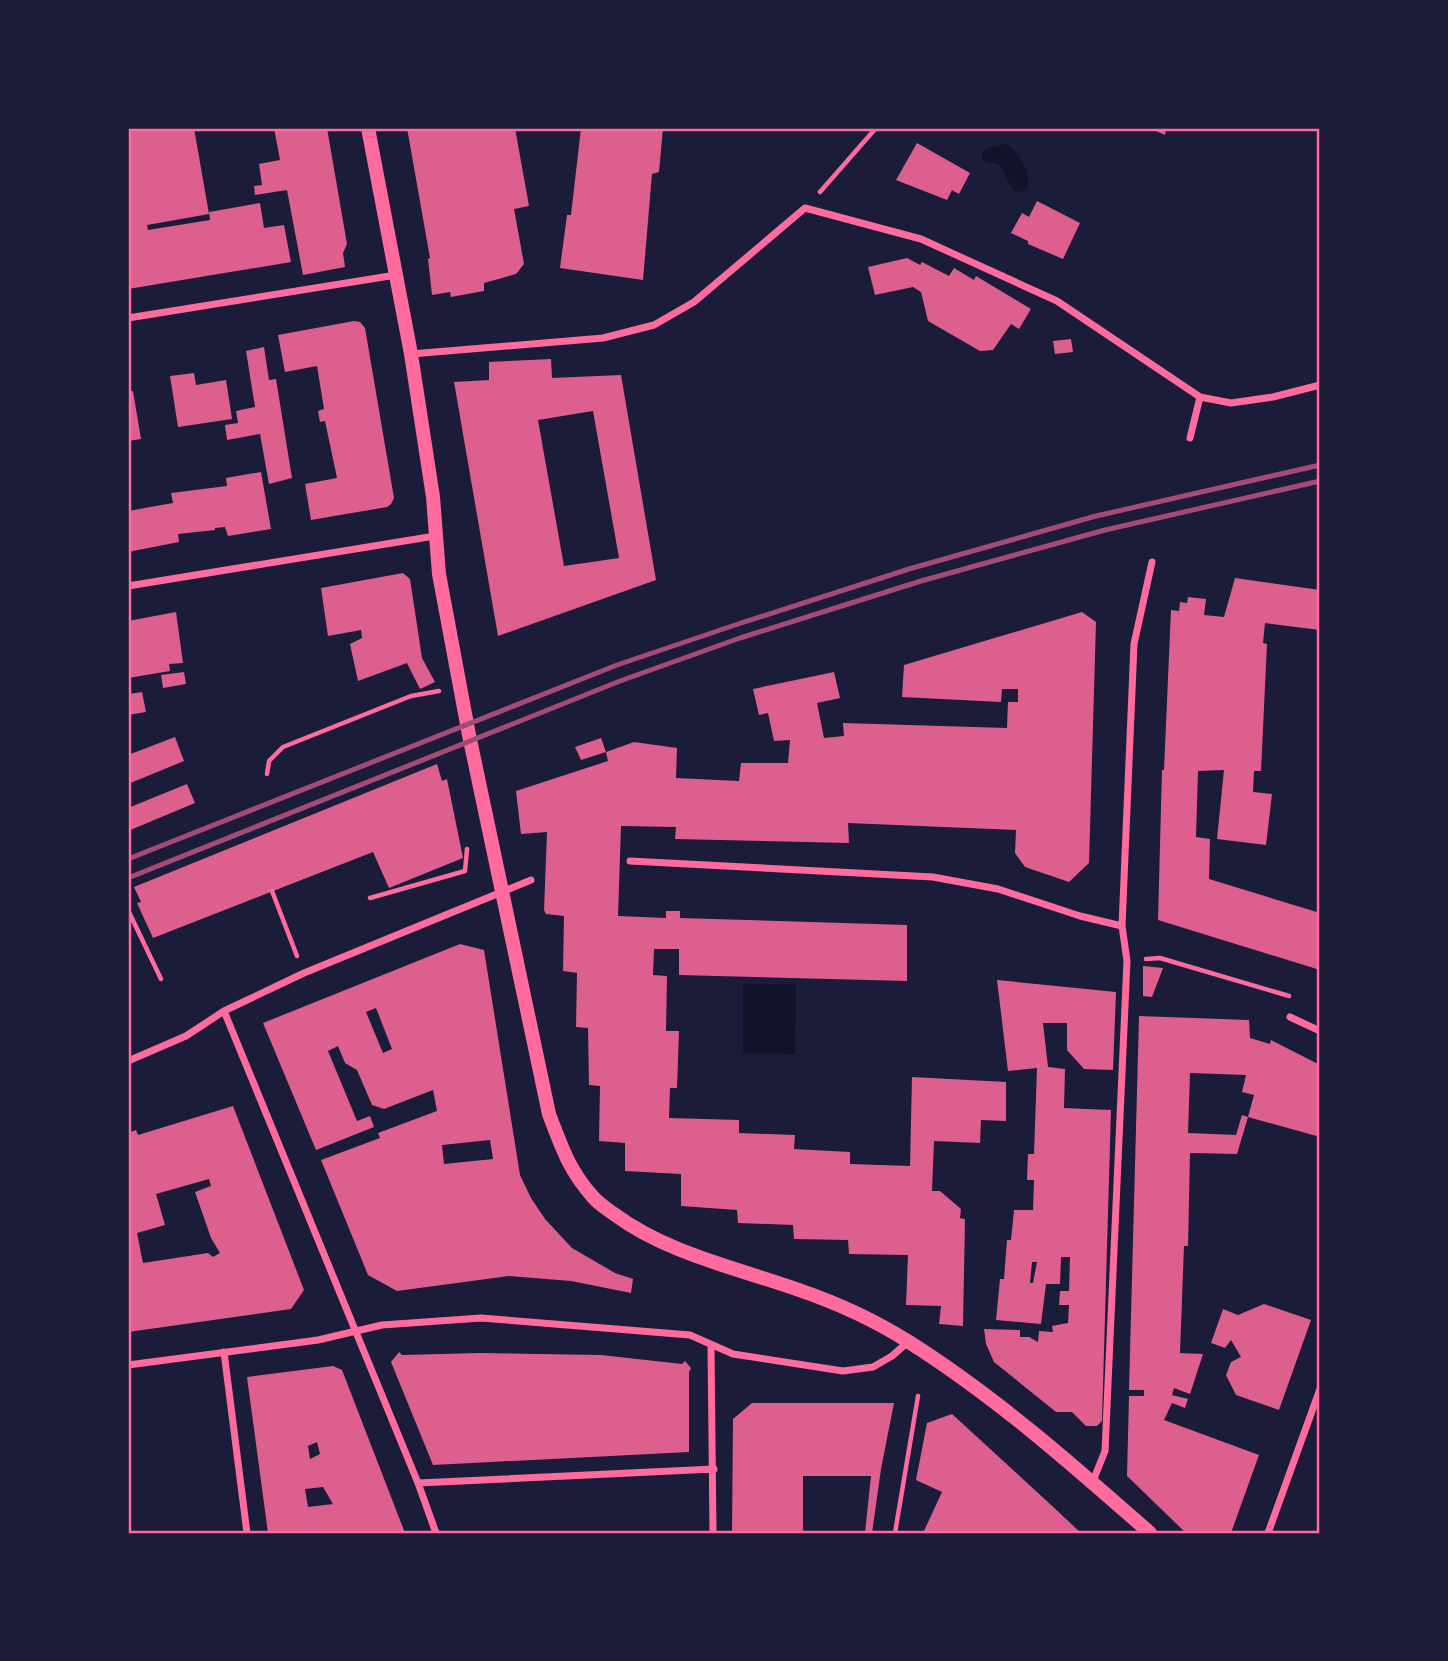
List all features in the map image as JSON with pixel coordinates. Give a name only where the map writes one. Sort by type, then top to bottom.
[{"type":"main road","points":[[368,128],[411,354],[433,497],[439,574],[490,839],[549,1114],[568,1165],[595,1199],[631,1226],[666,1245],[802,1291],[855,1313],[908,1342],[982,1393],[1093,1481],[1150,1533]]},
{"type":"street","points":[[411,354],[603,338],[654,325],[694,302],[805,208],[921,239],[1057,301],[1200,397],[1231,403],[1273,397],[1320,385]]},
{"type":"street","points":[[128,318],[396,275]]},
{"type":"street","points":[[1190,438],[1200,397]]},
{"type":"street","points":[[128,586],[436,536]]},
{"type":"street","points":[[1093,1481],[1105,1451],[1126,961],[1122,926],[1134,644],[1153,562]]},
{"type":"street","points":[[630,861],[933,877],[998,889],[1080,916],[1122,926]]},
{"type":"street","points":[[128,1061],[186,1036],[224,1011],[304,973],[531,880]]},
{"type":"street","points":[[224,1011],[418,1483],[436,1533]]},
{"type":"street","points":[[1290,1017],[1320,1031]]},
{"type":"street","points":[[128,1365],[318,1340],[382,1325],[481,1318],[690,1335],[711,1347],[733,1354],[843,1371],[873,1367],[908,1342]]},
{"type":"street","points":[[711,1347],[713,1533]]},
{"type":"street","points":[[224,1352],[247,1533]]},
{"type":"street","points":[[1268,1533],[1320,1389]]},
{"type":"street","points":[[418,1483],[713,1469]]},
{"type":"path","points":[[805,208],[876,128]]},
{"type":"path","points":[[267,774],[270,761],[283,747],[411,696],[434,692]]},
{"type":"path","points":[[370,898],[465,871],[468,842],[490,839]]},
{"type":"path","points":[[272,891],[304,973]]},
{"type":"path","points":[[128,910],[161,979]]},
{"type":"path","points":[[1126,961],[1160,957],[1295,998]]},
{"type":"path","points":[[895,1533],[918,1396]]},
{"type":"shaded area","points":[[1008,144],[1026,169],[1029,187],[1021,192],[1013,190],[1000,165],[982,160],[983,151]]},
{"type":"shaded area","points":[[743,984],[796,984],[795,1054],[743,1053]]},
{"type":"building","points":[[128,128],[194,128],[209,214],[147,225],[148,230],[210,220],[209,212],[260,203],[264,228],[284,225],[291,262],[128,289]]},
{"type":"building","points":[[274,128],[327,128],[347,244],[343,253],[345,267],[303,275],[287,190],[255,195],[254,186],[262,185],[259,164],[280,160]]},
{"type":"building","points":[[407,128],[515,128],[529,206],[514,209],[524,264],[516,274],[484,283],[484,291],[451,297],[450,292],[432,295],[430,258]]},
{"type":"building","points":[[581,128],[663,128],[659,172],[652,174],[643,280],[560,268],[567,215],[571,215]]},
{"type":"building","points":[[1150,128],[1166,128],[1165,135],[1156,131]]},
{"type":"building","points":[[917,143],[970,173],[959,194],[952,190],[947,200],[896,180]]},
{"type":"building","points":[[1037,201],[1080,223],[1063,259],[1028,244],[1028,241],[1011,233],[1022,213],[1029,217]]},
{"type":"building","points":[[907,258],[920,265],[922,262],[949,276],[954,268],[974,280],[976,276],[1031,309],[1019,329],[1011,324],[993,350],[980,351],[928,321],[921,292],[913,287],[875,295],[868,267]]},
{"type":"building","points":[[360,322],[365,328],[394,498],[387,507],[311,520],[305,484],[337,478],[325,421],[320,422],[318,411],[324,409],[317,366],[285,372],[278,335]]},
{"type":"building","points":[[1071,339],[1073,352],[1055,354],[1053,341]]},
{"type":"building","points":[[264,347],[269,380],[276,379],[292,478],[269,484],[260,434],[227,440],[225,425],[238,423],[236,411],[255,407],[246,351]]},
{"type":"building","points":[[551,359],[552,378],[621,375],[656,580],[498,636],[454,382],[489,380],[489,362]],"holes":[[[593,411],[619,558],[564,566],[538,420]]]},
{"type":"building","points":[[194,373],[196,385],[226,380],[232,419],[178,427],[170,376]]},
{"type":"building","points":[[133,391],[141,439],[128,441],[128,392]]},
{"type":"building","points":[[261,472],[271,529],[228,536],[225,527],[215,528],[178,534],[179,542],[128,552],[128,511],[173,503],[171,493],[227,486],[226,478]]},
{"type":"building","points":[[403,573],[410,579],[422,658],[435,682],[420,689],[407,663],[358,681],[350,644],[362,638],[361,630],[328,636],[321,588]]},
{"type":"building","points":[[1235,578],[1320,590],[1320,630],[1265,623],[1263,643],[1267,644],[1261,771],[1254,771],[1253,792],[1272,794],[1266,845],[1217,839],[1224,770],[1198,771],[1196,837],[1210,839],[1209,879],[1320,913],[1320,970],[1158,920],[1162,770],[1171,610],[1179,611],[1180,602],[1187,603],[1188,597],[1206,599],[1204,615],[1224,617]]},
{"type":"building","points":[[176,612],[183,663],[169,664],[170,671],[128,678],[128,621]]},
{"type":"building","points":[[1082,612],[1096,622],[1089,863],[1069,882],[1025,867],[1015,853],[1016,830],[848,823],[849,843],[675,839],[676,827],[621,826],[618,916],[666,918],[666,911],[680,911],[680,918],[907,925],[907,981],[679,975],[679,949],[654,949],[653,975],[667,976],[666,1031],[679,1031],[677,1088],[670,1088],[669,1118],[739,1120],[739,1133],[795,1135],[794,1149],[850,1152],[850,1164],[910,1166],[912,1077],[1006,1082],[1006,1121],[981,1120],[980,1143],[934,1141],[932,1191],[940,1191],[961,1209],[960,1218],[965,1219],[963,1326],[939,1324],[941,1306],[906,1305],[908,1255],[849,1254],[848,1240],[794,1239],[793,1225],[738,1223],[737,1210],[681,1206],[681,1174],[625,1171],[625,1143],[599,1141],[600,1086],[589,1085],[588,1028],[576,1027],[577,973],[563,971],[564,916],[546,914],[544,910],[547,832],[521,834],[516,791],[608,761],[606,752],[634,742],[677,748],[676,778],[739,781],[741,763],[788,763],[790,740],[774,741],[768,713],[759,715],[753,689],[834,672],[840,698],[817,703],[824,738],[844,736],[843,723],[1007,728],[1008,702],[1018,702],[1018,689],[1002,689],[1001,702],[902,697],[904,665]]},
{"type":"building","points":[[184,672],[186,684],[163,688],[161,675]]},
{"type":"building","points":[[142,692],[146,712],[128,715],[128,694]]},
{"type":"building","points":[[175,737],[184,761],[128,784],[128,755]]},
{"type":"building","points":[[601,738],[606,752],[581,760],[575,747]]},
{"type":"building","points":[[437,764],[442,781],[447,779],[463,858],[389,888],[373,852],[153,938],[137,903],[141,902],[134,887]]},
{"type":"building","points":[[187,784],[195,803],[128,831],[128,808]]},
{"type":"building","points":[[460,944],[484,950],[520,1175],[545,1219],[572,1248],[615,1273],[633,1279],[631,1293],[571,1281],[509,1276],[397,1291],[368,1275],[321,1160],[380,1138],[378,1133],[437,1111],[433,1090],[384,1109],[372,1105],[357,1070],[345,1063],[338,1046],[328,1051],[357,1121],[370,1116],[374,1127],[316,1150],[263,1023]],"holes":[[[376,1008],[392,1049],[383,1053],[366,1012]],[[490,1140],[493,1159],[444,1164],[442,1145]]]},
{"type":"building","points":[[1143,966],[1163,968],[1152,997],[1143,996]]},
{"type":"building","points":[[997,980],[1116,992],[1113,1070],[1084,1069],[1067,1050],[1067,1023],[1043,1023],[1048,1067],[1065,1069],[1064,1108],[1111,1110],[1102,1421],[1097,1426],[1086,1426],[1072,1412],[1056,1412],[994,1362],[986,1344],[984,1329],[1020,1330],[1020,1337],[1029,1337],[1038,1342],[1039,1331],[1053,1332],[1052,1326],[1068,1323],[1069,1305],[1059,1305],[1060,1291],[1069,1291],[1070,1257],[1061,1257],[1060,1284],[1046,1284],[1041,1324],[996,1320],[1000,1279],[1004,1279],[1007,1240],[1011,1240],[1014,1210],[1033,1210],[1034,1180],[1027,1180],[1028,1154],[1034,1154],[1037,1068],[1008,1071]],"holes":[[[1032,1262],[1037,1262],[1033,1283],[1030,1283]]]},
{"type":"building","points":[[1139,1016],[1249,1020],[1250,1038],[1270,1044],[1271,1040],[1320,1065],[1320,1137],[1248,1117],[1237,1154],[1190,1153],[1188,1246],[1184,1246],[1180,1353],[1203,1354],[1190,1394],[1174,1388],[1172,1395],[1188,1399],[1185,1408],[1172,1403],[1164,1420],[1259,1455],[1231,1533],[1186,1533],[1127,1476],[1129,1396],[1144,1396],[1144,1390],[1129,1390]],"holes":[[[1190,1073],[1246,1075],[1242,1092],[1254,1095],[1248,1117],[1242,1115],[1236,1135],[1188,1133]]]},
{"type":"building","points":[[233,1106],[304,1290],[291,1309],[128,1332],[128,1133],[136,1130],[138,1135]],"holes":[[[209,1179],[211,1186],[195,1192],[211,1238],[220,1253],[213,1257],[208,1253],[143,1263],[137,1233],[165,1225],[156,1194]]]},
{"type":"building","points":[[1264,1304],[1311,1320],[1279,1410],[1236,1395],[1226,1375],[1231,1362],[1241,1357],[1231,1340],[1225,1348],[1211,1343],[1223,1309],[1238,1315]]},
{"type":"building","points":[[399,1352],[402,1355],[601,1355],[682,1364],[685,1361],[691,1368],[689,1452],[433,1465],[391,1362]]},
{"type":"building","points":[[333,1366],[342,1370],[405,1533],[268,1533],[247,1377]],"holes":[[[317,1442],[320,1454],[310,1459],[308,1446]],[[323,1487],[333,1504],[308,1507],[305,1489]]]},
{"type":"building","points":[[752,1403],[894,1403],[872,1533],[865,1533],[871,1476],[803,1476],[803,1533],[732,1533],[733,1419]]},
{"type":"building","points":[[952,1414],[1081,1533],[923,1533],[942,1492],[916,1480],[927,1423]]},
{"type":"railway","points":[[128,859],[617,665],[738,624],[909,569],[1096,516],[1320,465]]},
{"type":"railway","points":[[128,878],[620,681],[740,638],[921,581],[1105,530],[1320,481]]}]
